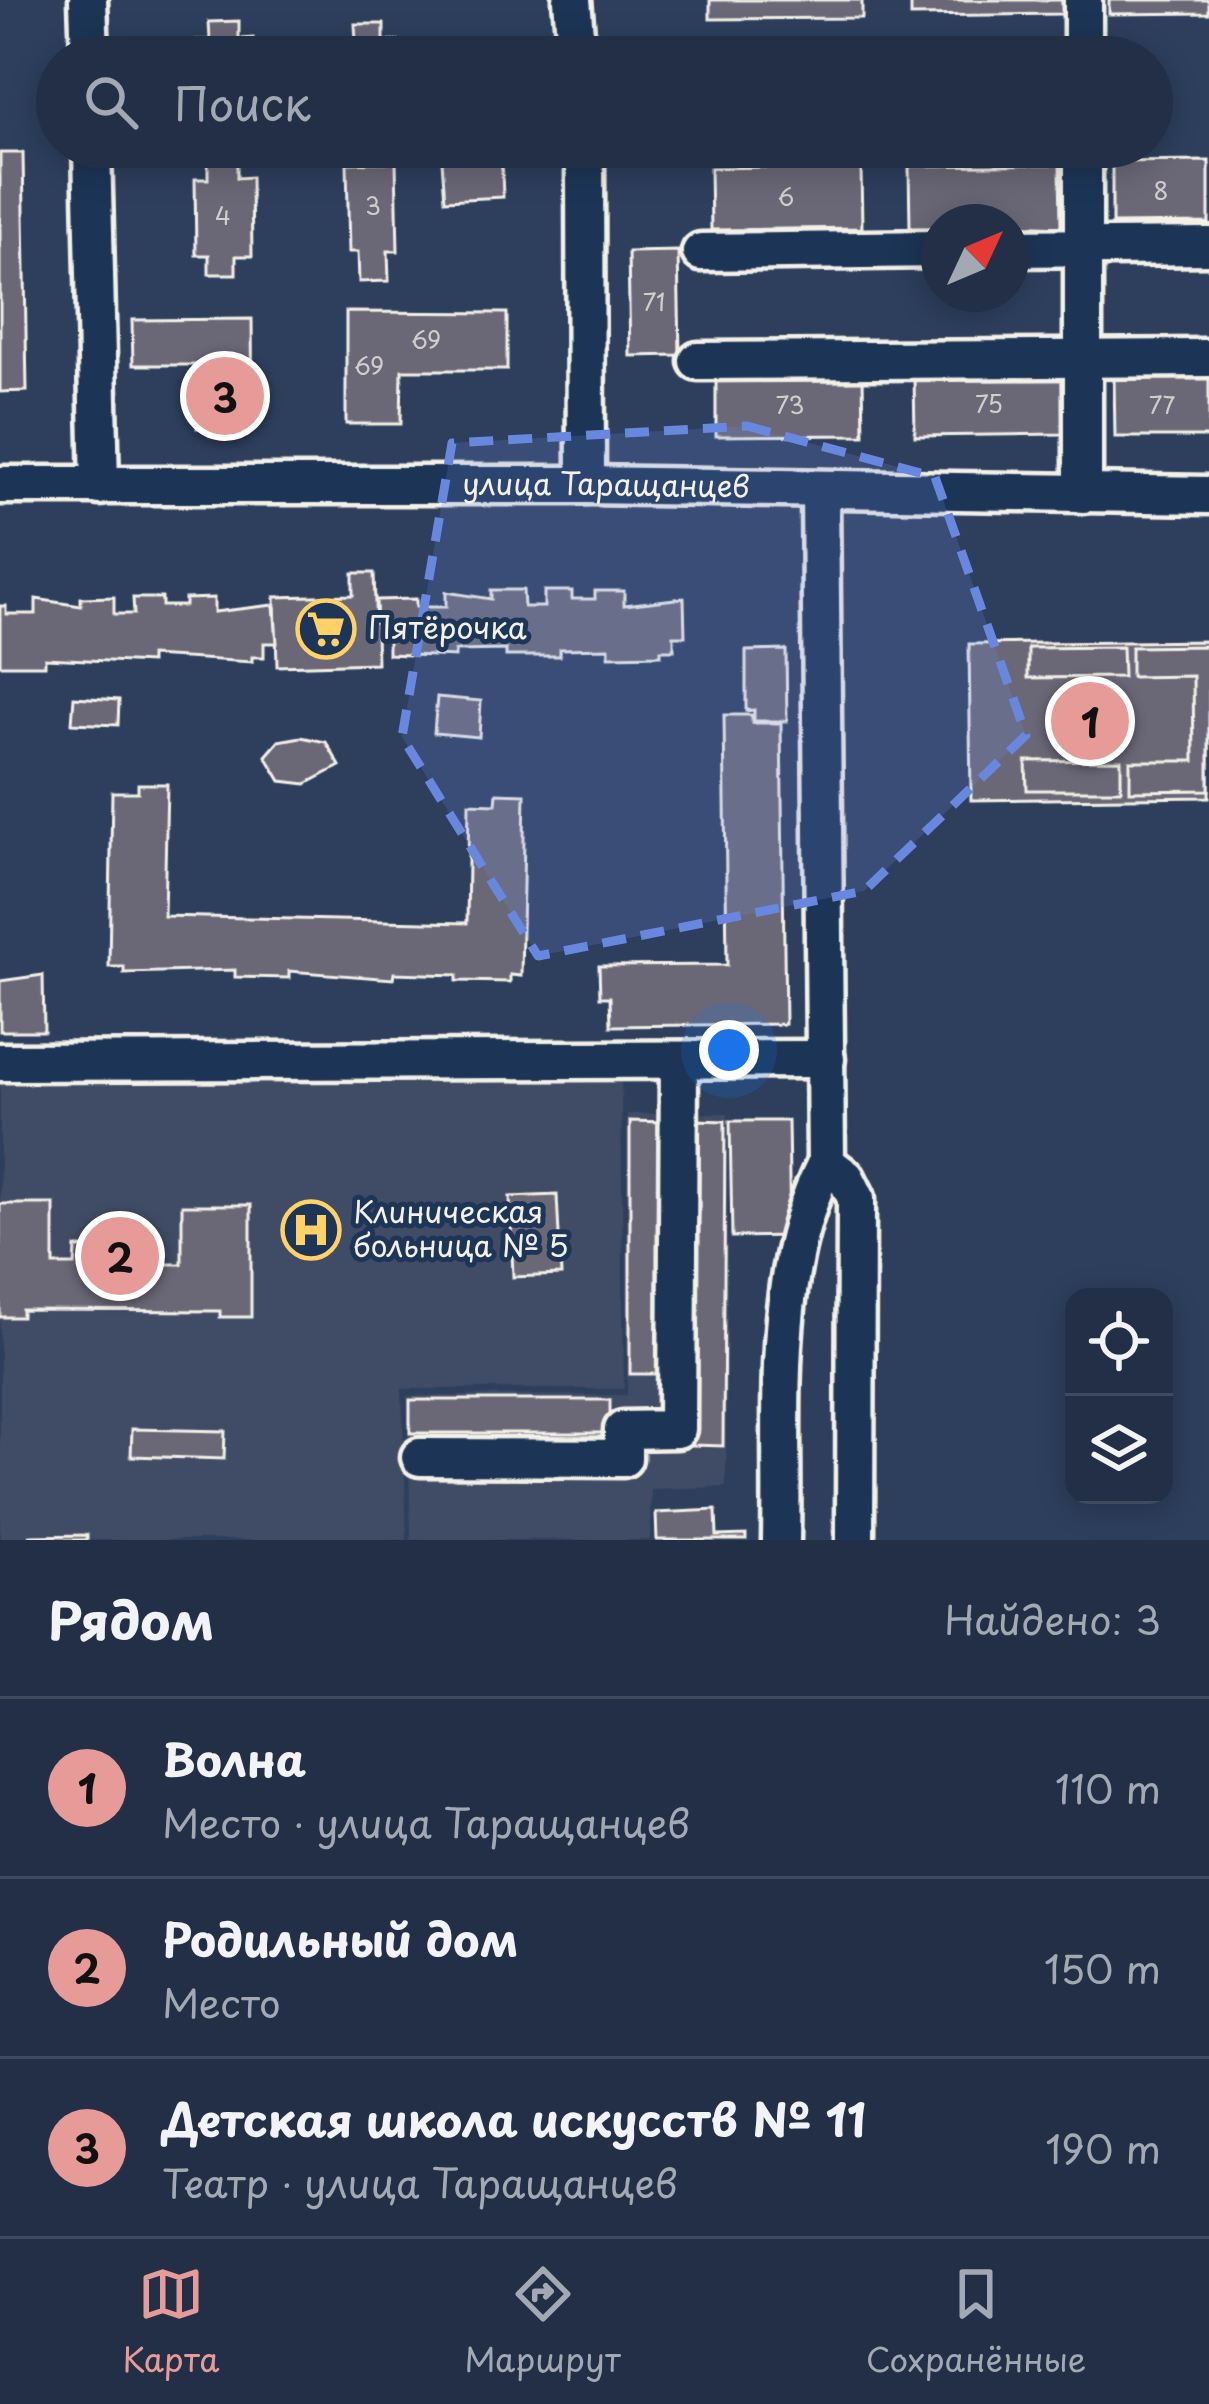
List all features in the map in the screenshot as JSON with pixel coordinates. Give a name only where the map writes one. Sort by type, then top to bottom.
[{"type":"street","points":[[88,0],[89,36]]},
{"type":"street","points":[[572,0],[575,36]]},
{"type":"street","points":[[1083,0],[1083,36]]},
{"type":"street","points":[[92,168],[100,486]]},
{"type":"street","points":[[585,168],[586,485]]},
{"type":"street","points":[[1083,168],[1083,494]]},
{"type":"street","points":[[1029,248],[1209,246]]},
{"type":"street","points":[[701,252],[921,249]]},
{"type":"street","points":[[698,362],[1209,358]]},
{"type":"street","name":"улица Таращанцев","points":[[0,485],[586,485],[1209,494]]},
{"type":"street","points":[[781,1540],[787,1283],[803,1208],[826,1163],[820,489]]},
{"type":"street","points":[[0,1062],[826,1059]]},
{"type":"street","points":[[420,1457],[623,1458],[622,1430],[677,1429],[679,1060]]},
{"type":"street","points":[[826,1163],[846,1178],[856,1198],[855,1540]]},
{"type":"highlighted area","points":[[747,426],[935,477],[1026,735],[864,891],[538,956],[402,737],[452,443]]},
{"type":"shaded area","name":"Клиническая больница № 5","points":[[621,1068],[624,1389],[402,1389],[407,1540],[0,1540],[0,1071]]},
{"type":"shaded area","points":[[728,1113],[726,1487],[651,1489],[650,1540],[411,1540],[407,1396],[627,1395],[627,1114]]},
{"type":"building","points":[[710,0],[862,0],[862,18],[710,19]]},
{"type":"building","points":[[911,0],[1062,0],[1063,14],[911,16]]},
{"type":"building","points":[[1109,0],[1209,0],[1209,13],[1109,14]]},
{"type":"building","points":[[239,21],[239,36],[210,36],[209,22]]},
{"type":"building","points":[[355,24],[384,24],[384,36],[356,36]]},
{"type":"building","points":[[0,153],[23,153],[27,391],[0,392]]},
{"type":"building","points":[[1173,161],[1209,161],[1209,223],[1112,224],[1112,168],[1173,168]]},
{"type":"building","points":[[208,168],[237,168],[237,178],[251,177],[252,256],[236,256],[236,274],[209,274],[209,255],[196,255],[195,179],[208,179]]},
{"type":"building","points":[[347,168],[396,168],[398,251],[388,251],[389,281],[359,282],[358,252],[349,252]]},
{"type":"building","points":[[443,168],[502,168],[503,197],[445,200]]},
{"type":"building","points":[[710,168],[861,168],[862,228],[711,230]]},
{"type":"building","points":[[909,168],[1060,168],[1061,227],[1029,226],[1029,204],[921,204],[921,228],[910,228]]},
{"type":"building","points":[[678,251],[680,355],[630,356],[628,252]]},
{"type":"building","points":[[346,312],[507,313],[507,370],[402,370],[401,424],[346,424]]},
{"type":"building","points":[[252,319],[253,427],[197,428],[197,365],[133,365],[132,320]]},
{"type":"building","points":[[1062,375],[1063,434],[915,436],[914,376]]},
{"type":"building","points":[[863,376],[864,435],[716,436],[716,377]]},
{"type":"building","points":[[1114,376],[1209,376],[1209,437],[1115,437]]},
{"type":"building","points":[[353,573],[374,573],[377,663],[277,666],[275,597],[353,595]]},
{"type":"building","points":[[491,590],[523,590],[524,607],[544,607],[544,591],[572,591],[572,599],[595,599],[595,591],[624,591],[624,605],[684,598],[685,636],[674,636],[674,650],[661,650],[661,655],[609,656],[609,648],[560,649],[560,656],[506,656],[506,650],[455,651],[455,657],[388,654],[388,629],[377,629],[376,600],[416,599],[416,607],[446,607],[446,592],[491,599]]},
{"type":"building","points":[[114,597],[114,614],[134,614],[133,598],[162,598],[162,606],[185,606],[185,599],[214,598],[214,612],[274,605],[277,643],[264,643],[264,657],[252,657],[252,662],[150,656],[150,663],[45,658],[45,665],[0,665],[0,606],[6,606],[6,614],[36,614],[36,599],[81,606],[81,598]]},
{"type":"building","points":[[1209,641],[1209,797],[971,800],[969,644]]},
{"type":"building","points":[[1209,646],[1209,790],[1130,791],[1130,761],[1194,761],[1193,676],[1131,677],[1131,647]]},
{"type":"building","points":[[1122,647],[1123,677],[1028,678],[1028,648]]},
{"type":"building","points":[[786,650],[787,721],[754,721],[754,710],[746,711],[746,651]]},
{"type":"building","points":[[74,697],[119,700],[118,725],[72,723]]},
{"type":"building","points":[[437,697],[481,701],[479,737],[434,733]]},
{"type":"building","points":[[724,715],[752,715],[752,723],[781,723],[785,1024],[611,1026],[610,997],[600,997],[599,966],[727,965]]},
{"type":"building","points":[[301,737],[326,742],[340,766],[306,784],[281,781],[266,756],[279,741]]},
{"type":"building","points":[[1121,760],[1121,790],[1027,790],[1026,761]]},
{"type":"building","points":[[138,784],[167,784],[164,916],[467,923],[469,803],[496,804],[497,793],[525,794],[521,976],[510,975],[510,982],[457,981],[457,975],[394,973],[393,979],[289,971],[289,978],[235,977],[235,970],[124,973],[124,967],[109,967],[112,792],[138,792]]},
{"type":"building","points":[[43,975],[44,1031],[0,1031],[0,981]]},
{"type":"building","points":[[695,1120],[725,1121],[723,1446],[692,1445]]},
{"type":"building","points":[[630,1121],[663,1122],[662,1374],[630,1374]]},
{"type":"building","points":[[730,1121],[788,1121],[790,1236],[732,1237]]},
{"type":"building","points":[[557,1195],[561,1275],[513,1277],[510,1197]]},
{"type":"building","points":[[0,1204],[54,1204],[54,1265],[75,1265],[76,1248],[164,1249],[164,1264],[182,1264],[182,1205],[251,1205],[251,1317],[220,1317],[220,1311],[22,1310],[22,1317],[0,1317]]},
{"type":"building","points":[[410,1400],[610,1400],[610,1433],[410,1433]]},
{"type":"building","points":[[132,1429],[225,1431],[224,1459],[131,1456]]},
{"type":"building","points":[[716,1510],[717,1536],[746,1535],[746,1540],[657,1540],[656,1513]]},
{"type":"building","points":[[87,1535],[87,1540],[30,1540],[30,1536]]},
{"type":"place","name":"Детская школа искусств № 11","points":[[225,396]]},
{"type":"place","name":"Пятёрочка","points":[[326,629]]},
{"type":"place","name":"Волна","points":[[1090,721]]},
{"type":"place","name":"Клиническая больница № 5","points":[[311,1230]]},
{"type":"place","name":"Родильный дом","points":[[120,1256]]}]
